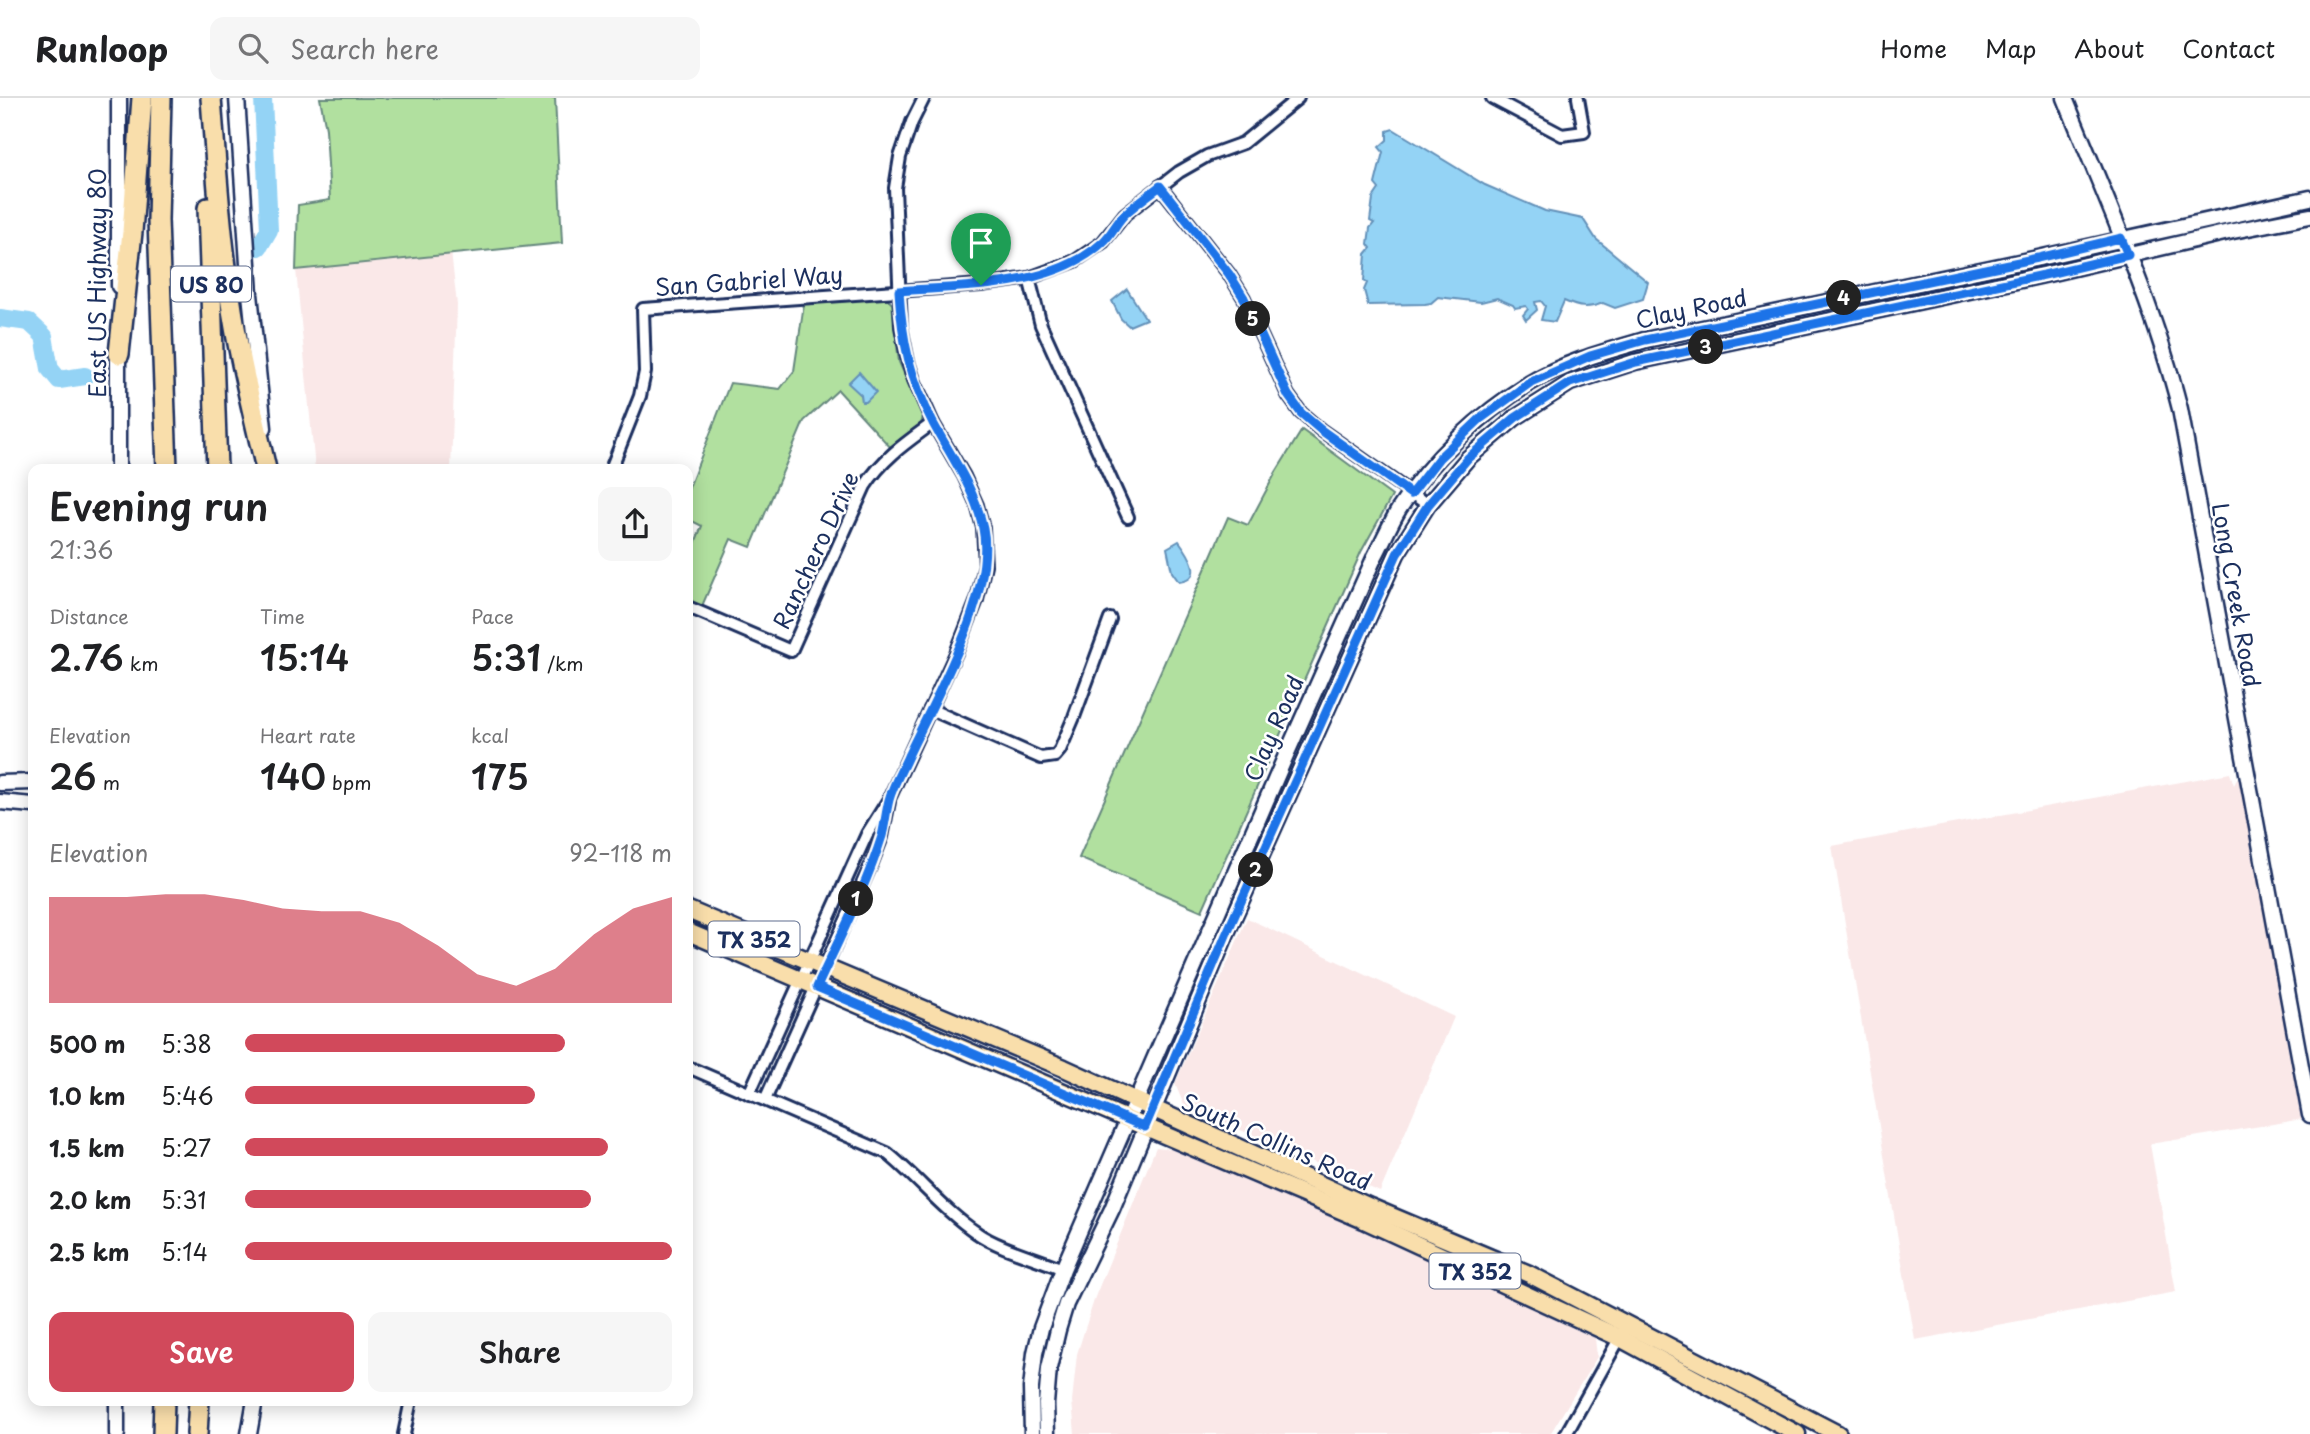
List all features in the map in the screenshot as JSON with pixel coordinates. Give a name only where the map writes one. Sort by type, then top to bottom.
[{"type":"highway","points":[[119,354],[142,98]]},
{"type":"highway","name":"US 80","points":[[161,98],[158,220],[167,464]]},
{"type":"highway","name":"US 80","points":[[204,98],[218,464]]},
{"type":"highway","points":[[211,98],[230,298],[266,464]]},
{"type":"highway","points":[[163,1434],[164,1406]]},
{"type":"highway","points":[[197,1434],[199,1406]]},
{"type":"main road","name":"East US Highway 80","points":[[118,464],[119,98]]},
{"type":"main road","points":[[237,98],[250,294],[267,464]]},
{"type":"main road","name":"Long Creek Road","points":[[2065,98],[2165,355],[2180,409],[2310,1115]]},
{"type":"main road","name":"Clay Road","points":[[1032,1434],[1031,1388],[1035,1353],[1041,1328],[1063,1269],[1126,1119],[1375,556],[1400,508],[1439,458],[1480,419],[1531,382],[1590,356],[1645,340],[2310,198]]},
{"type":"main road","name":"Clay Road","points":[[1047,1434],[1047,1392],[1052,1355],[1062,1315],[1112,1209],[1226,935],[1397,554],[1428,505],[1468,458],[1506,426],[1570,383],[1636,362],[2310,216]]},
{"type":"main road","points":[[0,783],[28,782]]},
{"type":"main road","points":[[0,802],[28,804]]},
{"type":"main road","name":"South Collins Road","points":[[693,912],[1064,1068],[1360,1210]]},
{"type":"main road","name":"South Collins Road","points":[[693,935],[1145,1127],[1529,1274],[1797,1434]]},
{"type":"main road","points":[[1063,1269],[1079,1276]]},
{"type":"main road","name":"South Collins Road","points":[[1624,1331],[1838,1434]]},
{"type":"main road","points":[[117,1406],[117,1434]]},
{"type":"main road","points":[[249,1434],[254,1406]]},
{"type":"street","points":[[749,1094],[867,834],[889,799],[930,709],[977,600],[984,574],[985,544],[977,505],[964,476],[933,423],[908,362],[901,327],[895,188],[900,157],[924,98]]},
{"type":"street","points":[[899,291],[981,285],[1029,278],[1075,261],[1103,242],[1125,214],[1179,172],[1207,156],[1243,143],[1298,98]]},
{"type":"street","points":[[1492,98],[1562,135],[1584,132],[1578,98]]},
{"type":"street","points":[[1160,186],[1229,274],[1244,298],[1288,395],[1301,413],[1428,505]]},
{"type":"street","points":[[1029,278],[1041,325],[1128,517]]},
{"type":"street","name":"San Gabriel Way","points":[[613,464],[640,396],[645,372],[643,309],[899,291]]},
{"type":"street","name":"Ranchero Drive","points":[[693,609],[791,651],[865,486],[892,452],[933,423]]},
{"type":"street","points":[[930,709],[1041,758],[1055,756],[1074,718],[1110,619]]},
{"type":"street","points":[[765,1100],[882,836],[889,799]]},
{"type":"street","points":[[844,883],[860,889]]},
{"type":"street","points":[[693,1069],[887,1153],[908,1170],[948,1211],[979,1235],[1063,1269]]},
{"type":"street","points":[[1566,1434],[1624,1331]]},
{"type":"street","points":[[404,1434],[410,1406]]},
{"type":"shaded area","points":[[451,252],[457,305],[451,464],[315,464],[296,270]]},
{"type":"shaded area","points":[[2241,771],[2309,1118],[2150,1144],[2176,1292],[1915,1340],[1832,846],[2230,773],[2234,785]]},
{"type":"shaded area","points":[[1247,918],[1454,1017],[1380,1192],[1184,1105],[1175,1084]]},
{"type":"shaded area","points":[[1156,1147],[1171,1149],[1382,1237],[1595,1338],[1597,1357],[1550,1434],[1075,1434],[1072,1401],[1077,1354],[1095,1297]]},
{"type":"green space","points":[[320,98],[555,98],[562,243],[296,270],[298,205],[330,200],[326,129]]},
{"type":"green space","points":[[887,298],[892,304],[899,362],[923,417],[921,424],[890,447],[838,390],[804,421],[751,547],[731,539],[702,606],[693,602],[693,548],[702,526],[693,522],[693,477],[730,383],[780,389],[794,371],[804,304]]},
{"type":"green space","points":[[1302,430],[1392,496],[1361,552],[1202,911],[1079,858],[1228,517],[1248,525]]},
{"type":"water","points":[[1393,129],[1485,185],[1545,211],[1583,219],[1596,239],[1648,282],[1643,299],[1615,308],[1603,303],[1583,307],[1564,301],[1555,322],[1541,320],[1545,306],[1541,301],[1535,302],[1537,310],[1526,320],[1523,315],[1528,309],[1526,306],[1515,308],[1497,298],[1481,302],[1438,297],[1425,304],[1368,305],[1364,290],[1367,283],[1364,281],[1366,254],[1371,248],[1368,244],[1370,228],[1374,223],[1370,221],[1373,198],[1379,189],[1375,184],[1383,152],[1379,147],[1387,140],[1387,131]]},
{"type":"water","points":[[1127,289],[1146,319],[1129,326],[1121,319],[1112,301]]},
{"type":"water","points":[[859,372],[876,392],[866,402],[862,402],[861,395],[848,383]]},
{"type":"water","points":[[1179,541],[1190,558],[1193,571],[1187,580],[1179,582],[1172,572],[1167,548]]},
{"type":"waterway","points":[[259,247],[269,230],[263,98]]},
{"type":"waterway","points":[[0,318],[29,322],[44,336],[50,369],[59,380],[85,376]]},
{"type":"route","points":[[1160,186],[1229,274],[1244,298],[1291,401],[1312,424],[1411,494],[1439,458],[1480,419],[1531,382],[1590,356],[1645,340],[2038,258],[2121,238],[2128,255],[1636,362],[1570,383],[1515,418],[1468,458],[1428,505],[1397,554],[1226,935],[1145,1127],[817,987],[871,865],[882,836],[889,799],[956,653],[977,600],[985,565],[983,528],[977,505],[964,476],[933,423],[908,362],[901,327],[899,291],[981,285],[1029,278],[1075,261],[1103,242],[1125,214],[1160,186]]}]
